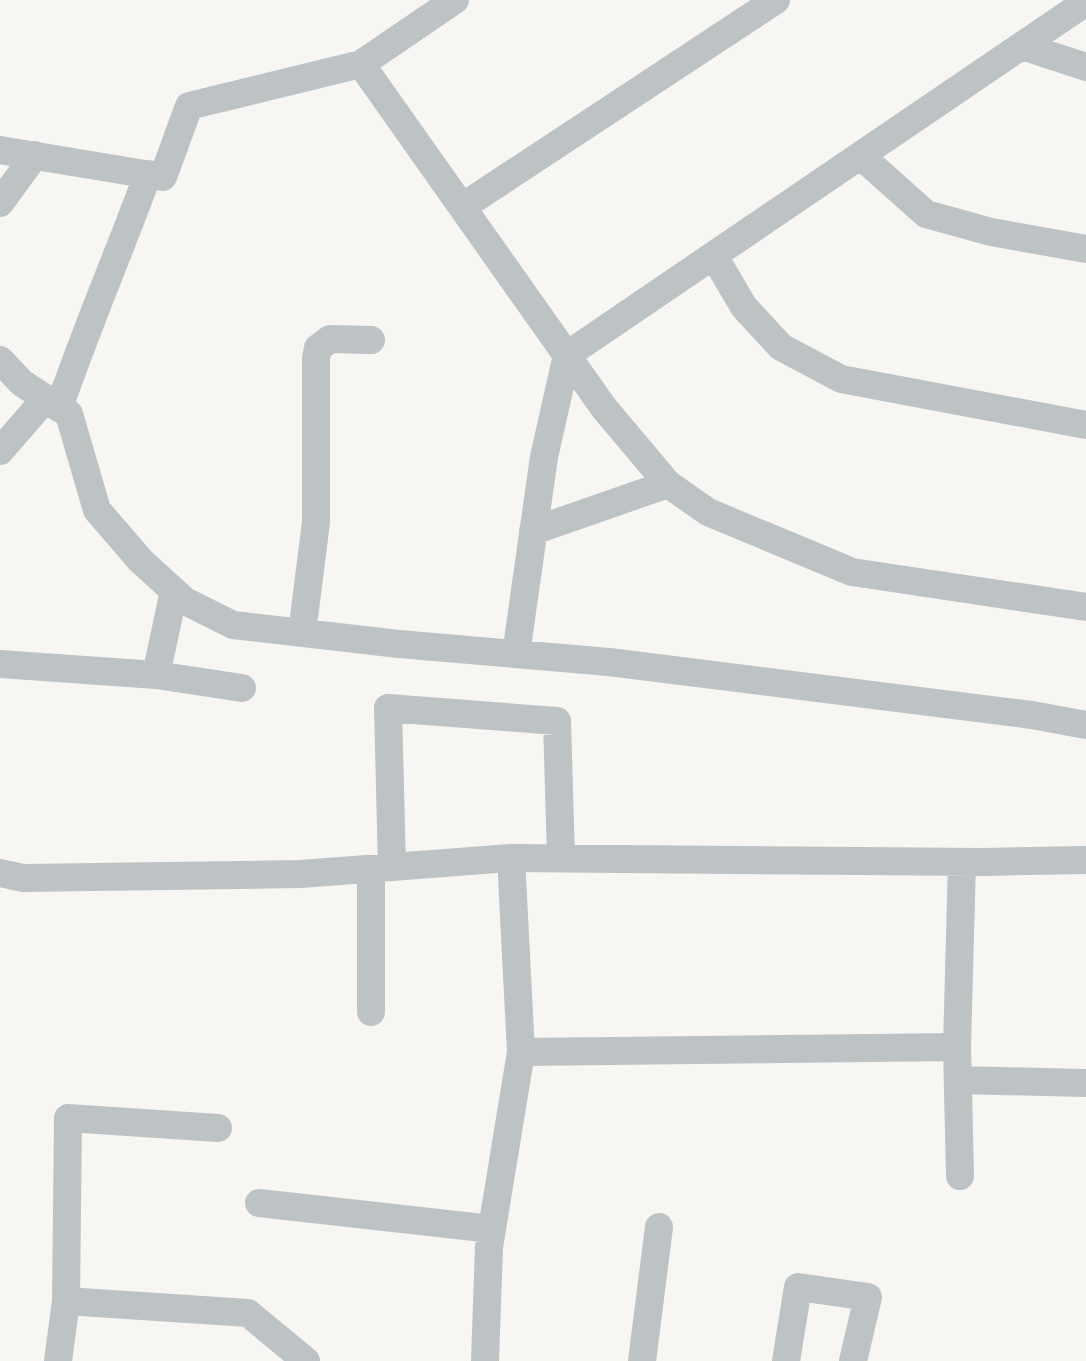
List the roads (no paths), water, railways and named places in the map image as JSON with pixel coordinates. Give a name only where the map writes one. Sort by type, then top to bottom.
[{"type":"street","points":[[0,150],[163,177],[189,106],[361,64],[455,0]]},
{"type":"street","points":[[462,207],[776,0]]},
{"type":"street","points":[[516,654],[544,456],[567,355],[1086,2]]},
{"type":"street","points":[[1022,46],[1086,67]]},
{"type":"street","points":[[361,64],[604,408],[668,484],[708,512],[852,572],[1086,607]]},
{"type":"street","points":[[0,203],[35,156]]},
{"type":"street","points":[[861,156],[926,214],[991,232],[1086,250]]},
{"type":"street","points":[[0,451],[52,403],[122,246],[148,174]]},
{"type":"street","points":[[714,256],[744,307],[781,347],[841,379],[1086,425]]},
{"type":"street","points":[[302,633],[316,522],[316,358],[318,348],[330,339],[371,340]]},
{"type":"street","points":[[0,360],[22,383],[69,414],[98,510],[140,560],[185,601],[233,625],[638,666],[1032,715],[1086,725]]},
{"type":"street","points":[[533,532],[668,484]]},
{"type":"street","points":[[156,675],[174,591]]},
{"type":"street","points":[[0,664],[156,675],[242,688]]},
{"type":"street","points":[[372,1012],[382,868],[388,708],[557,721],[561,858]]},
{"type":"street","points":[[484,1361],[489,1247],[521,1052],[511,858]]},
{"type":"street","points":[[0,873],[23,878],[267,874],[382,868],[511,858],[962,862],[1086,860]]},
{"type":"street","points":[[960,1176],[957,1048],[962,862]]},
{"type":"street","points":[[521,1052],[957,1048]]},
{"type":"street","points":[[958,1080],[1086,1083]]},
{"type":"street","points":[[58,1361],[66,1301],[68,1118],[218,1128]]},
{"type":"street","points":[[259,1203],[492,1229]]},
{"type":"street","points":[[642,1361],[659,1227]]},
{"type":"street","points":[[786,1361],[798,1287],[868,1297],[853,1361]]},
{"type":"street","points":[[66,1301],[248,1313],[306,1361]]}]
